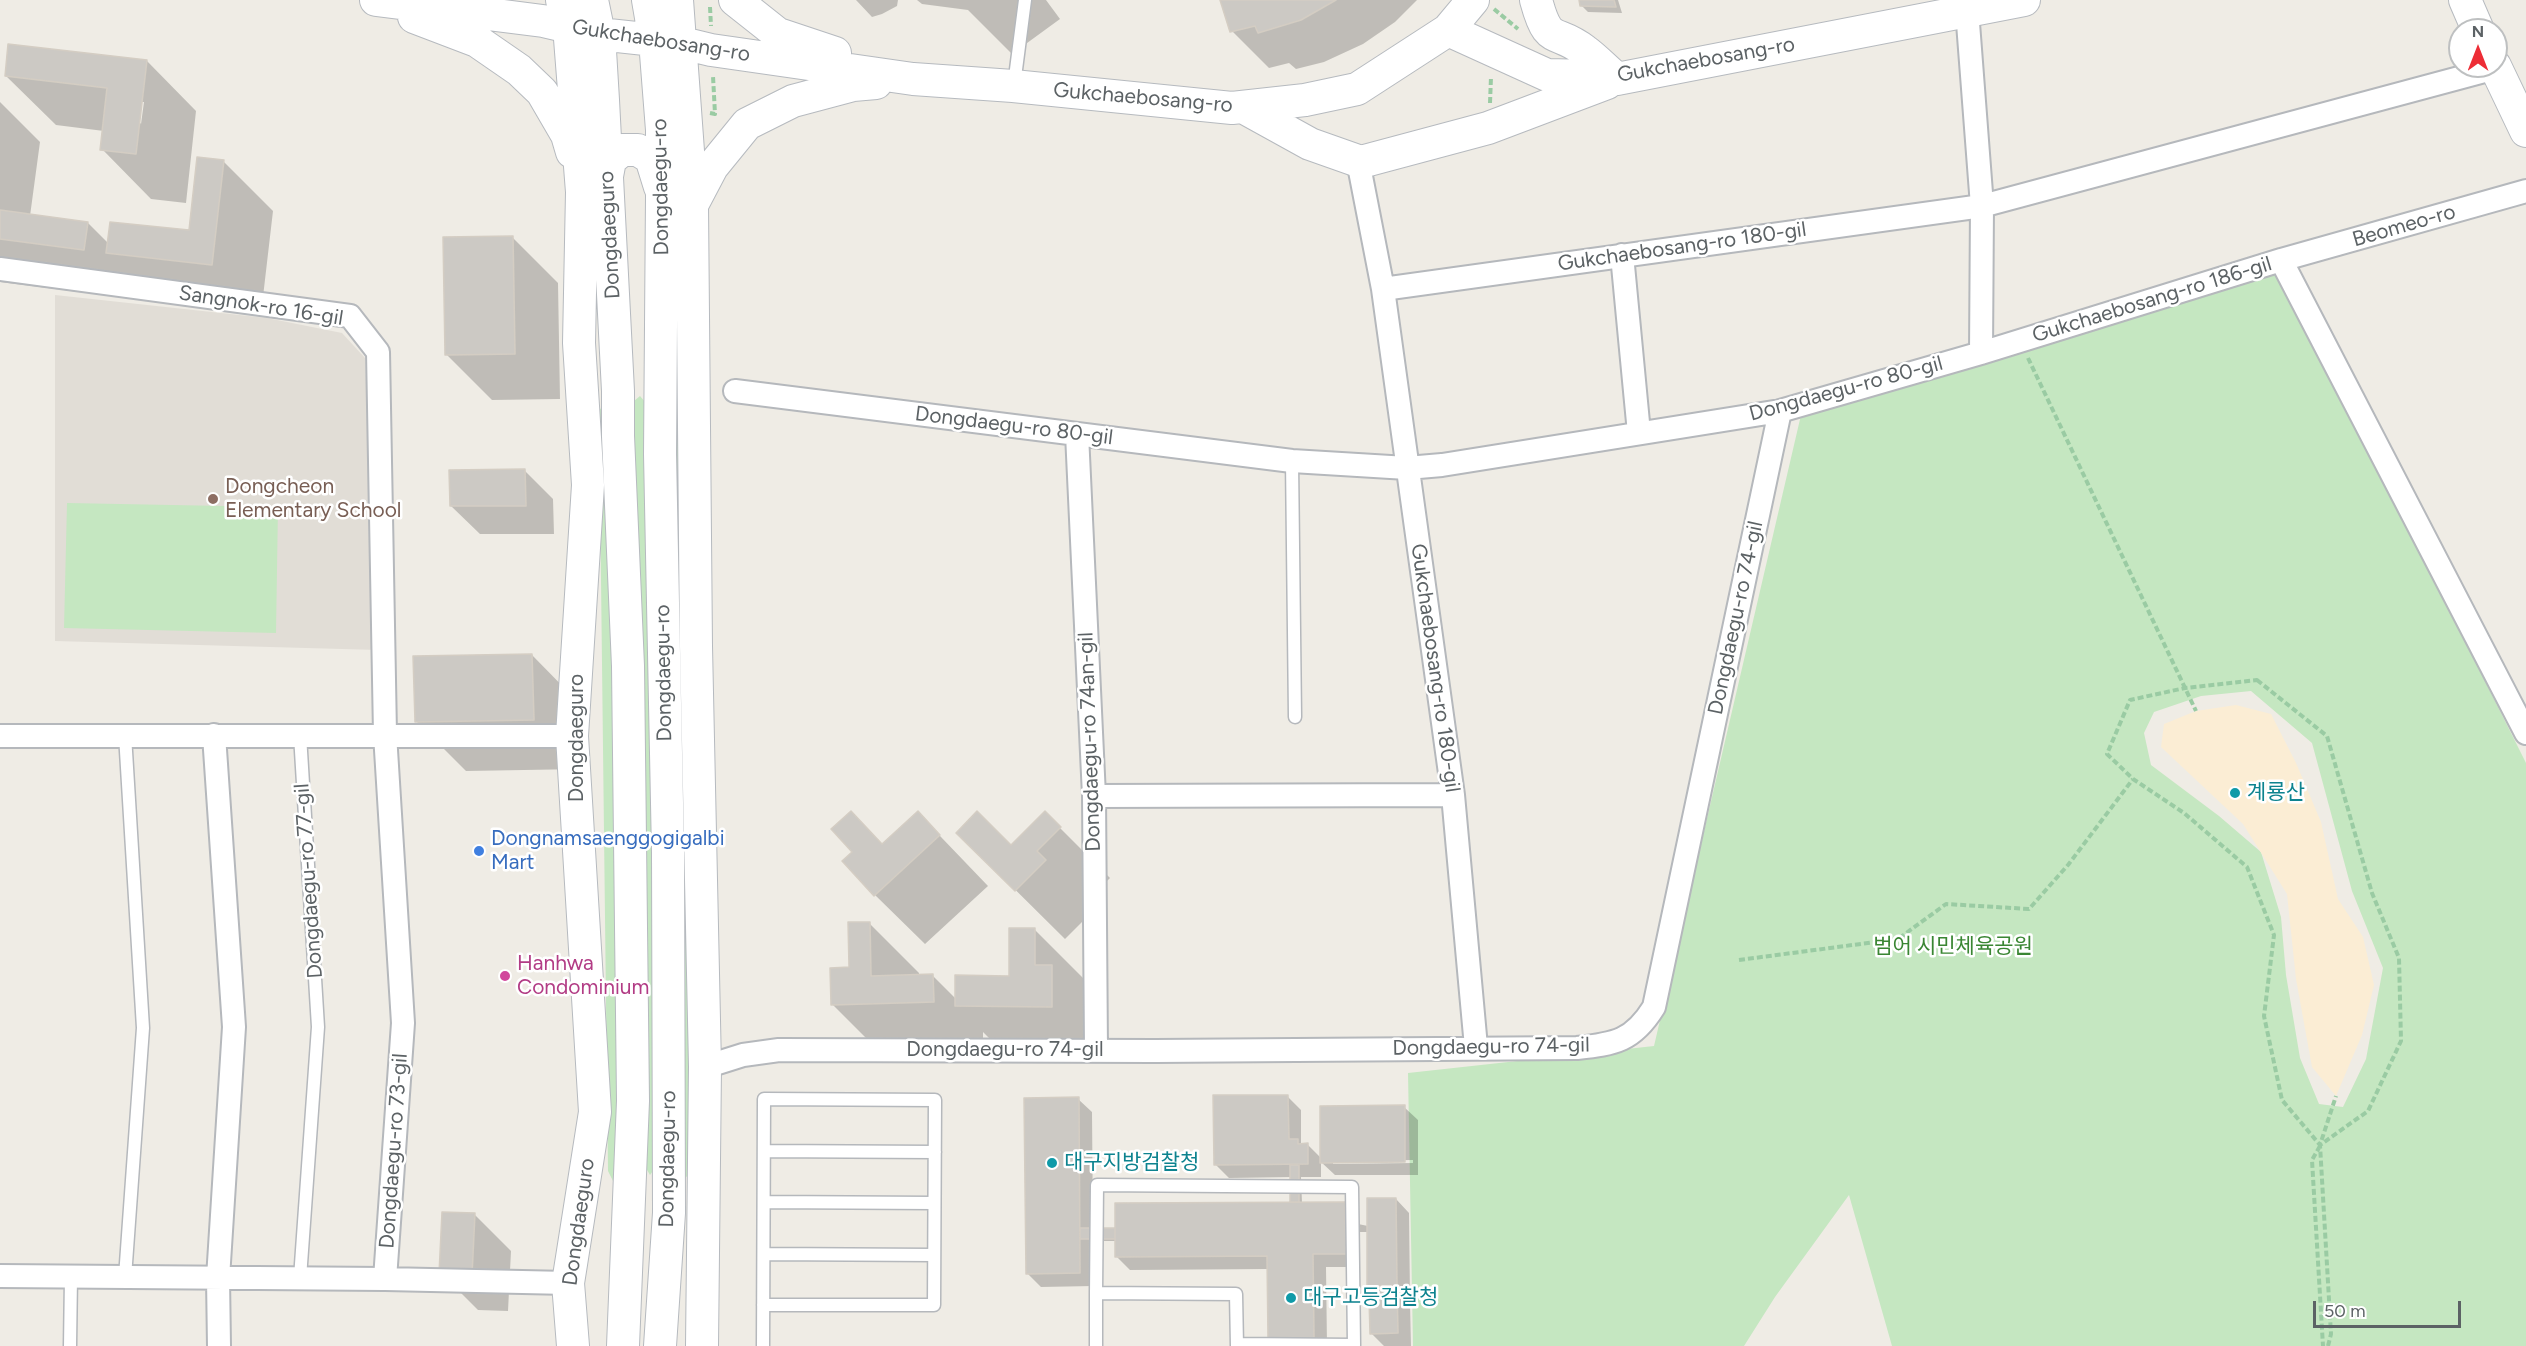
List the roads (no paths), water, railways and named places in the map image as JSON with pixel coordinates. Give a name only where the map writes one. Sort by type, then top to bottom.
[{"type":"main road","name":"Gukchaebosang-ro","points":[[375,0],[565,13],[599,34],[668,42],[913,79],[1013,86],[1221,107],[1243,107],[1305,100],[1357,89],[1448,30],[1547,75],[1591,76],[1617,80],[2024,0]]},
{"type":"main road","points":[[375,0],[477,40],[519,70],[542,92],[567,135],[576,163],[594,184]]},
{"type":"main road","points":[[592,0],[599,34]]},
{"type":"main road","name":"Dongdaegu-ro","points":[[648,0],[668,42],[692,206],[696,646],[705,1067],[702,1346]]},
{"type":"main road","points":[[668,42],[677,0]]},
{"type":"main road","points":[[735,0],[778,34],[913,79]]},
{"type":"main road","points":[[1243,107],[1310,144],[1361,162],[1488,128],[1617,80],[1584,49],[1552,35],[1542,24],[1536,0]]},
{"type":"main road","points":[[2465,0],[2473,18]]},
{"type":"main road","points":[[1448,30],[1482,3]]},
{"type":"main road","points":[[565,13],[594,184]]},
{"type":"main road","name":"Dongdaeguro","points":[[573,1346],[568,1283],[595,1112],[572,736],[588,485],[579,344],[594,184],[599,34]]},
{"type":"main road","name":"Dongdaegu-ro","points":[[660,1346],[669,1213],[668,853],[660,454],[662,130],[668,42]]},
{"type":"main road","points":[[2500,78],[2526,131]]},
{"type":"main road","points":[[692,206],[712,167],[747,124],[793,101],[853,86],[913,79]]},
{"type":"main road","points":[[594,184],[610,160],[622,150],[638,150],[651,158],[662,196]]},
{"type":"main road","name":"Dongdaegu-ro","points":[[594,184],[618,391],[628,666],[633,1101],[623,1346]]},
{"type":"street","points":[[1967,10],[1982,206],[1981,353]]},
{"type":"street","name":"Gukchaebosang-ro 180-gil","points":[[1383,289],[1982,206],[2454,78]]},
{"type":"street","name":"Gukchaebosang-ro 180-gil","points":[[1361,162],[1360,171],[1383,289],[1453,795],[1476,1047]]},
{"type":"street","name":"Beomeo-ro","points":[[2281,260],[2526,191]]},
{"type":"street","points":[[1622,255],[1639,433]]},
{"type":"street","name":"Gukchaebosang-ro 186-gil","points":[[1981,353],[2281,260],[2526,733]]},
{"type":"street","name":"Sangnok-ro 16-gil","points":[[0,269],[350,316],[378,352],[385,734]]},
{"type":"street","name":"Dongdaegu-ro 80-gil","points":[[735,391],[1292,461],[1407,468],[1442,465],[1780,411],[1981,353]]},
{"type":"street","name":"Dongdaegu-ro 74-gil","points":[[705,1067],[743,1055],[779,1050],[1577,1048],[1610,1044],[1629,1037],[1644,1023],[1654,1007],[1780,411]]},
{"type":"street","name":"Dongdaegu-ro 74an-gil","points":[[1077,434],[1094,795],[1096,1050]]},
{"type":"street","name":"Dongdaegu-ro 73-gil","points":[[385,734],[403,1023],[385,1279]]},
{"type":"street","points":[[0,735],[572,736]]},
{"type":"street","points":[[214,735],[234,1027],[218,1278],[219,1346]]},
{"type":"street","points":[[1094,795],[1453,795]]},
{"type":"street","name":"Dongdaegu-ro 73-gil","points":[[0,1276],[568,1283]]},
{"type":"lane","points":[[1013,86],[1025,0]]},
{"type":"lane","points":[[1292,461],[1295,717]]},
{"type":"lane","points":[[124,735],[142,1028],[124,1277]]},
{"type":"lane","name":"Dongdaegu-ro 77-gil","points":[[300,735],[318,1027],[300,1278]]},
{"type":"lane","points":[[763,1305],[934,1305],[935,1100],[764,1099],[764,1254],[763,1305],[763,1346]]},
{"type":"lane","points":[[764,1151],[935,1152]]},
{"type":"lane","points":[[1096,1293],[1236,1294],[1237,1345],[1354,1345],[1352,1187],[1097,1185],[1096,1293],[1096,1346]]},
{"type":"lane","points":[[764,1202],[934,1203]]},
{"type":"lane","points":[[764,1254],[934,1255]]},
{"type":"lane","points":[[70,1346],[71,1277]]},
{"type":"place","name":"Dongcheon Elementary School","points":[[213,499]]},
{"type":"place","name":"계룡산","points":[[2235,793]]},
{"type":"place","name":"Dongnamsaenggogigalbi Mart","points":[[479,851]]},
{"type":"place","name":"Hanhwa Condominium","points":[[505,976]]},
{"type":"place","name":"대구지방검찰청","points":[[1052,1163]]},
{"type":"place","name":"대구고등검찰청","points":[[1291,1298]]},
{"type":"park label","name":"범어 시민체육공원","points":[[1953,947]]}]
